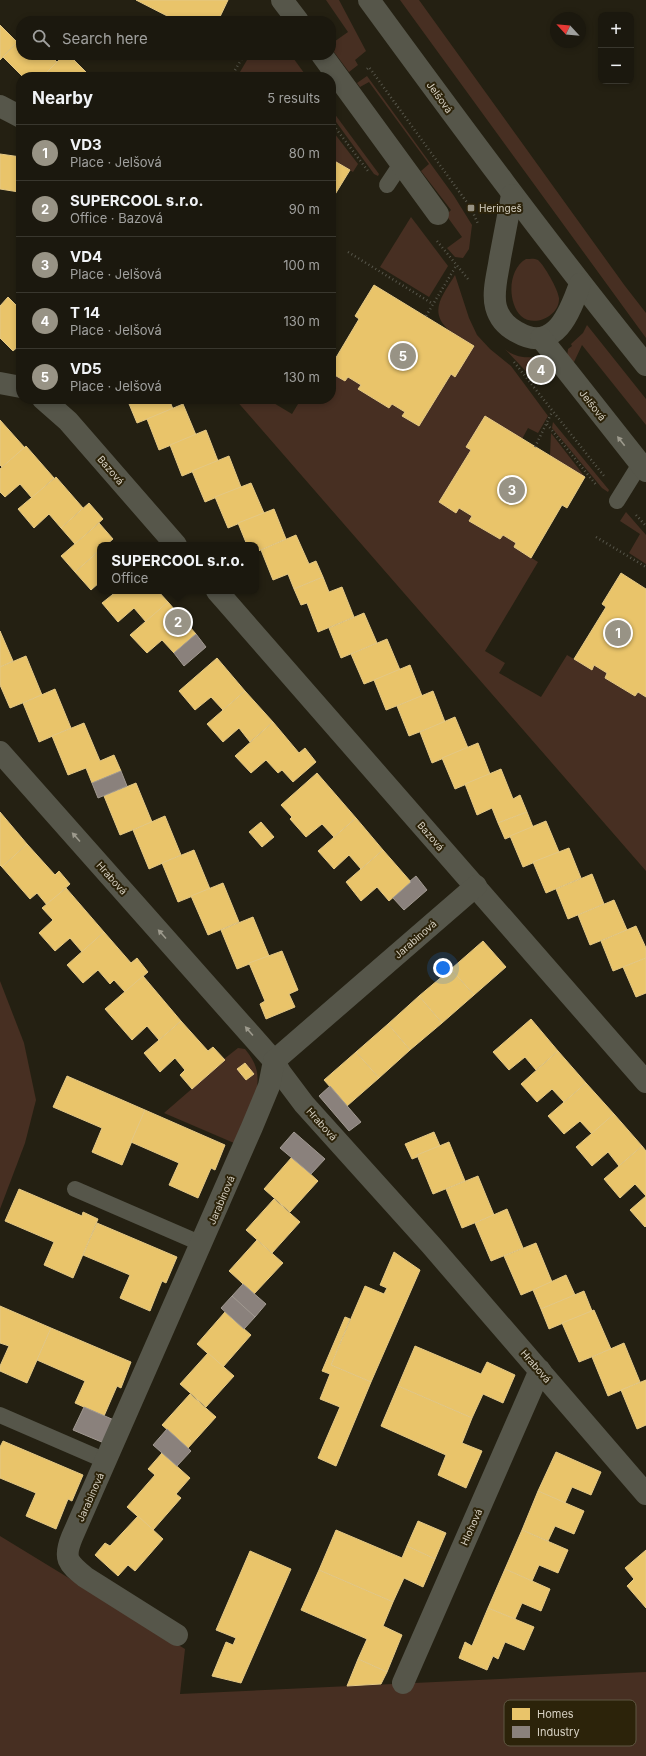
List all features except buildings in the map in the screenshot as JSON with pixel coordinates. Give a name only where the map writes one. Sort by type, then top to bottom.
[{"type":"street","points":[[282,0],[294,16]]},
{"type":"street","name":"Jelšová","points":[[369,0],[512,195],[580,284],[646,365]]},
{"type":"street","points":[[326,60],[334,72]]},
{"type":"street","points":[[336,75],[438,214]]},
{"type":"street","points":[[0,106],[16,114]]},
{"type":"street","points":[[512,195],[495,286],[495,306],[507,326],[528,337],[541,338],[552,334],[560,327],[570,312],[580,284]]},
{"type":"street","name":"Jelšová","points":[[541,338],[643,467]]},
{"type":"street","points":[[0,383],[16,386]]},
{"type":"street","name":"Bazová","points":[[49,404],[68,421],[173,542]]},
{"type":"street","name":"Bazová","points":[[219,594],[476,886],[646,1082]]},
{"type":"street","name":"Hrabová","points":[[0,752],[274,1061],[280,1072],[304,1104],[431,1245],[646,1494]]},
{"type":"street","name":"Jarabinová","points":[[177,1635],[73,1567],[67,1558],[68,1548],[202,1244],[269,1086],[274,1061],[476,886]]},
{"type":"street","name":"Hlohová","points":[[403,1683],[540,1370]]},
{"type":"lane","points":[[387,186],[400,164]]},
{"type":"lane","points":[[617,501],[643,467]]},
{"type":"lane","points":[[75,1189],[202,1244]]},
{"type":"lane","points":[[0,1415],[106,1461]]},
{"type":"path","points":[[234,72],[241,60]]},
{"type":"path","points":[[336,129],[371,175]]},
{"type":"path","points":[[348,252],[433,304]]},
{"type":"path","points":[[426,316],[456,266]]},
{"type":"path","points":[[535,447],[552,412]]},
{"type":"path","points":[[546,424],[601,491]]},
{"type":"path","points":[[596,537],[646,567]]},
{"type":"shaded area","points":[[326,0],[339,0],[366,51],[355,60],[358,65],[349,72],[336,55],[336,40],[348,32]]},
{"type":"shaded area","points":[[400,0],[419,0],[646,313],[646,338]]},
{"type":"shaded area","points":[[247,60],[295,60],[303,72],[240,72]]},
{"type":"shaded area","points":[[367,76],[454,196],[472,225],[469,249],[463,258],[455,257],[447,248],[462,237],[446,215],[451,210],[421,171],[429,164],[369,82],[360,87],[357,83]]},
{"type":"shaded area","points":[[336,116],[379,174],[378,176],[374,174],[336,122]]},
{"type":"shaded area","points":[[336,135],[358,164],[353,172],[336,162]]},
{"type":"shaded area","points":[[411,217],[448,266],[429,297],[380,267]]},
{"type":"shaded area","points":[[526,259],[535,259],[541,263],[553,283],[559,298],[558,304],[551,315],[533,321],[521,316],[513,303],[513,278],[520,264]]},
{"type":"shaded area","points":[[455,275],[469,318],[477,335],[490,349],[511,366],[548,416],[538,433],[528,428],[522,439],[466,447],[471,450],[439,502],[456,512],[459,508],[472,516],[470,521],[500,539],[503,535],[516,543],[514,547],[538,562],[485,651],[505,663],[499,673],[541,697],[567,655],[591,669],[594,665],[607,673],[605,678],[635,696],[638,692],[646,697],[646,871],[239,404],[275,404],[292,414],[298,404],[336,404],[336,376],[345,381],[348,377],[361,385],[358,389],[389,408],[392,404],[405,412],[403,416],[419,426],[451,374],[455,376],[474,346],[450,331],[439,317],[439,303]]},
{"type":"shaded area","points":[[587,325],[646,399],[646,425],[582,345],[574,362],[567,357],[568,349],[572,346],[571,344],[583,333]]},
{"type":"shaded area","points":[[505,349],[514,355],[519,356],[546,356],[552,370],[535,381]]},
{"type":"shaded area","points":[[553,422],[609,490],[608,492],[602,488],[552,428]]},
{"type":"shaded area","points":[[551,433],[585,477],[550,456]]},
{"type":"shaded area","points":[[626,512],[646,535],[646,564],[629,553],[640,534],[620,521]]},
{"type":"shaded area","points":[[0,981],[24,1043],[36,1100],[25,1143],[0,1209]]},
{"type":"shaded area","points":[[238,1048],[245,1049],[252,1059],[257,1072],[258,1083],[257,1089],[234,1143],[164,1113],[225,1060],[224,1059]]},
{"type":"shaded area","points":[[0,1536],[185,1649],[180,1694],[646,1672],[646,1756],[0,1756]]},
{"type":"place","name":"Heringeš","points":[[471,208]]},
{"type":"place","name":"VD5","points":[[403,356]]},
{"type":"place","name":"T 14","points":[[541,370]]},
{"type":"place","name":"VD4","points":[[512,490]]},
{"type":"place","name":"SUPERCOOL s.r.o.","points":[[178,622]]},
{"type":"place","name":"VD3","points":[[618,633]]}]
